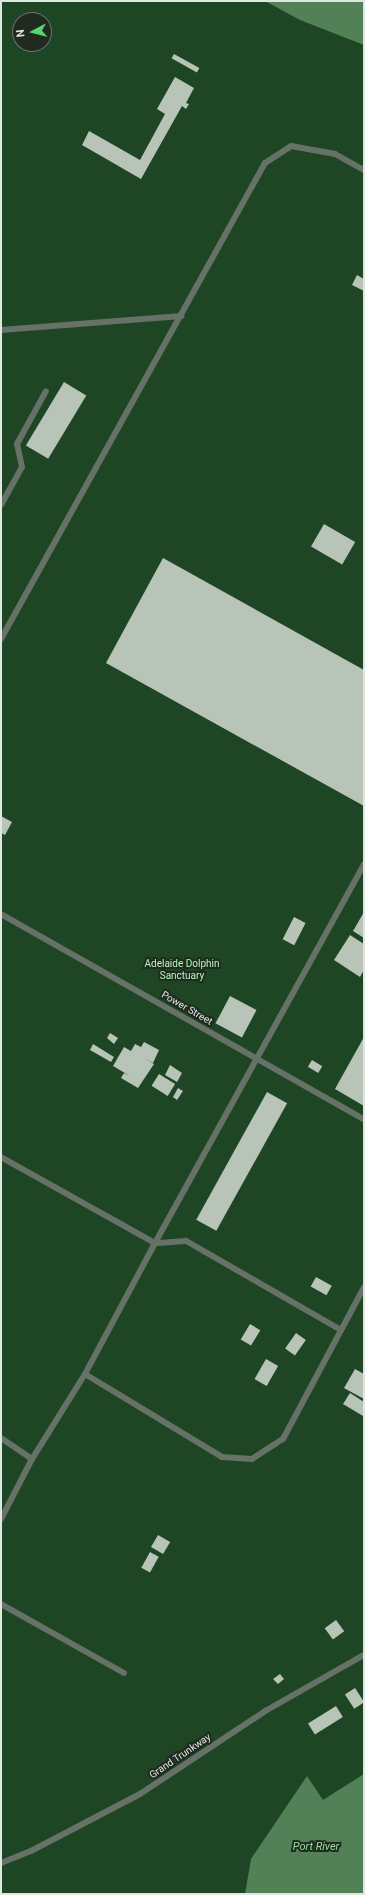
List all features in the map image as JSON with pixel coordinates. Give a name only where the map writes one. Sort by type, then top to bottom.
[{"type":"lane","points":[[1,639],[265,163],[291,146],[335,154],[364,170]]},
{"type":"lane","points":[[1,330],[181,316]]},
{"type":"lane","points":[[1,505],[22,467],[17,444],[46,391]]},
{"type":"lane","points":[[1,1519],[32,1459],[85,1374],[155,1243],[364,864]]},
{"type":"lane","name":"Power Street","points":[[1,914],[364,1119]]},
{"type":"lane","points":[[1,1157],[155,1243],[186,1241],[341,1330]]},
{"type":"lane","points":[[85,1374],[222,1457],[252,1459],[283,1439],[364,1287]]},
{"type":"lane","points":[[1,1438],[32,1459]]},
{"type":"lane","points":[[1,1604],[124,1673]]},
{"type":"lane","name":"Grand Trunkway","points":[[1,1863],[31,1851],[140,1794],[267,1710],[364,1655]]},
{"type":"green space","name":"Adelaide Dolphin Sanctuary","points":[[1,1],[364,1],[364,1894],[1,1894]]},
{"type":"water","points":[[265,1],[364,1],[364,45],[300,20]]},
{"type":"water","name":"Port River","points":[[364,1774],[364,1894],[245,1894],[251,1859],[307,1776],[323,1800]]},
{"type":"building","points":[[174,54],[199,68],[197,72],[172,58]]},
{"type":"building","points":[[175,77],[194,88],[186,103],[189,104],[186,109],[182,106],[141,179],[82,145],[89,131],[140,160],[165,114],[157,109]]},
{"type":"building","points":[[357,275],[364,279],[364,291],[352,285]]},
{"type":"building","points":[[64,382],[86,395],[48,459],[26,445]]},
{"type":"building","points":[[324,524],[355,542],[342,565],[311,547]]},
{"type":"building","points":[[163,558],[364,670],[364,806],[106,663]]},
{"type":"building","points":[[1,816],[12,822],[5,835],[1,833]]},
{"type":"building","points":[[364,912],[364,938],[353,931]]},
{"type":"building","points":[[294,917],[306,923],[294,945],[283,939]]},
{"type":"building","points":[[350,935],[364,944],[364,970],[360,977],[334,960]]},
{"type":"building","points":[[230,996],[256,1010],[242,1037],[215,1023]]},
{"type":"building","points":[[110,1033],[118,1038],[114,1044],[107,1038]]},
{"type":"building","points":[[364,1037],[364,1106],[335,1089]]},
{"type":"building","points":[[144,1042],[159,1050],[153,1063],[144,1058],[154,1064],[138,1088],[121,1078],[124,1073],[130,1076],[113,1066],[124,1047],[131,1051],[135,1044],[141,1047]]},
{"type":"building","points":[[93,1044],[114,1057],[111,1062],[90,1050]]},
{"type":"building","points":[[312,1060],[322,1066],[318,1073],[308,1067]]},
{"type":"building","points":[[170,1065],[182,1073],[177,1082],[165,1075]]},
{"type":"building","points":[[159,1074],[175,1084],[168,1096],[152,1086]]},
{"type":"building","points":[[178,1088],[183,1091],[177,1100],[173,1097]]},
{"type":"building","points":[[267,1092],[287,1103],[216,1231],[196,1220]]},
{"type":"building","points":[[316,1277],[332,1286],[326,1295],[311,1287]]},
{"type":"building","points":[[250,1324],[260,1330],[251,1346],[241,1339]]},
{"type":"building","points":[[296,1333],[306,1340],[295,1355],[285,1349]]},
{"type":"building","points":[[266,1359],[278,1366],[267,1386],[254,1379]]},
{"type":"building","points":[[355,1369],[364,1374],[364,1399],[344,1388]]},
{"type":"building","points":[[350,1393],[364,1402],[363,1416],[343,1404]]},
{"type":"building","points":[[158,1535],[170,1542],[163,1554],[151,1547]]},
{"type":"building","points":[[150,1552],[159,1557],[150,1573],[141,1568]]},
{"type":"building","points":[[336,1620],[344,1631],[333,1640],[325,1628]]},
{"type":"building","points":[[280,1674],[284,1679],[278,1684],[273,1679]]},
{"type":"building","points":[[355,1688],[364,1702],[354,1709],[345,1695]]},
{"type":"building","points":[[336,1706],[343,1717],[315,1735],[308,1723]]}]
